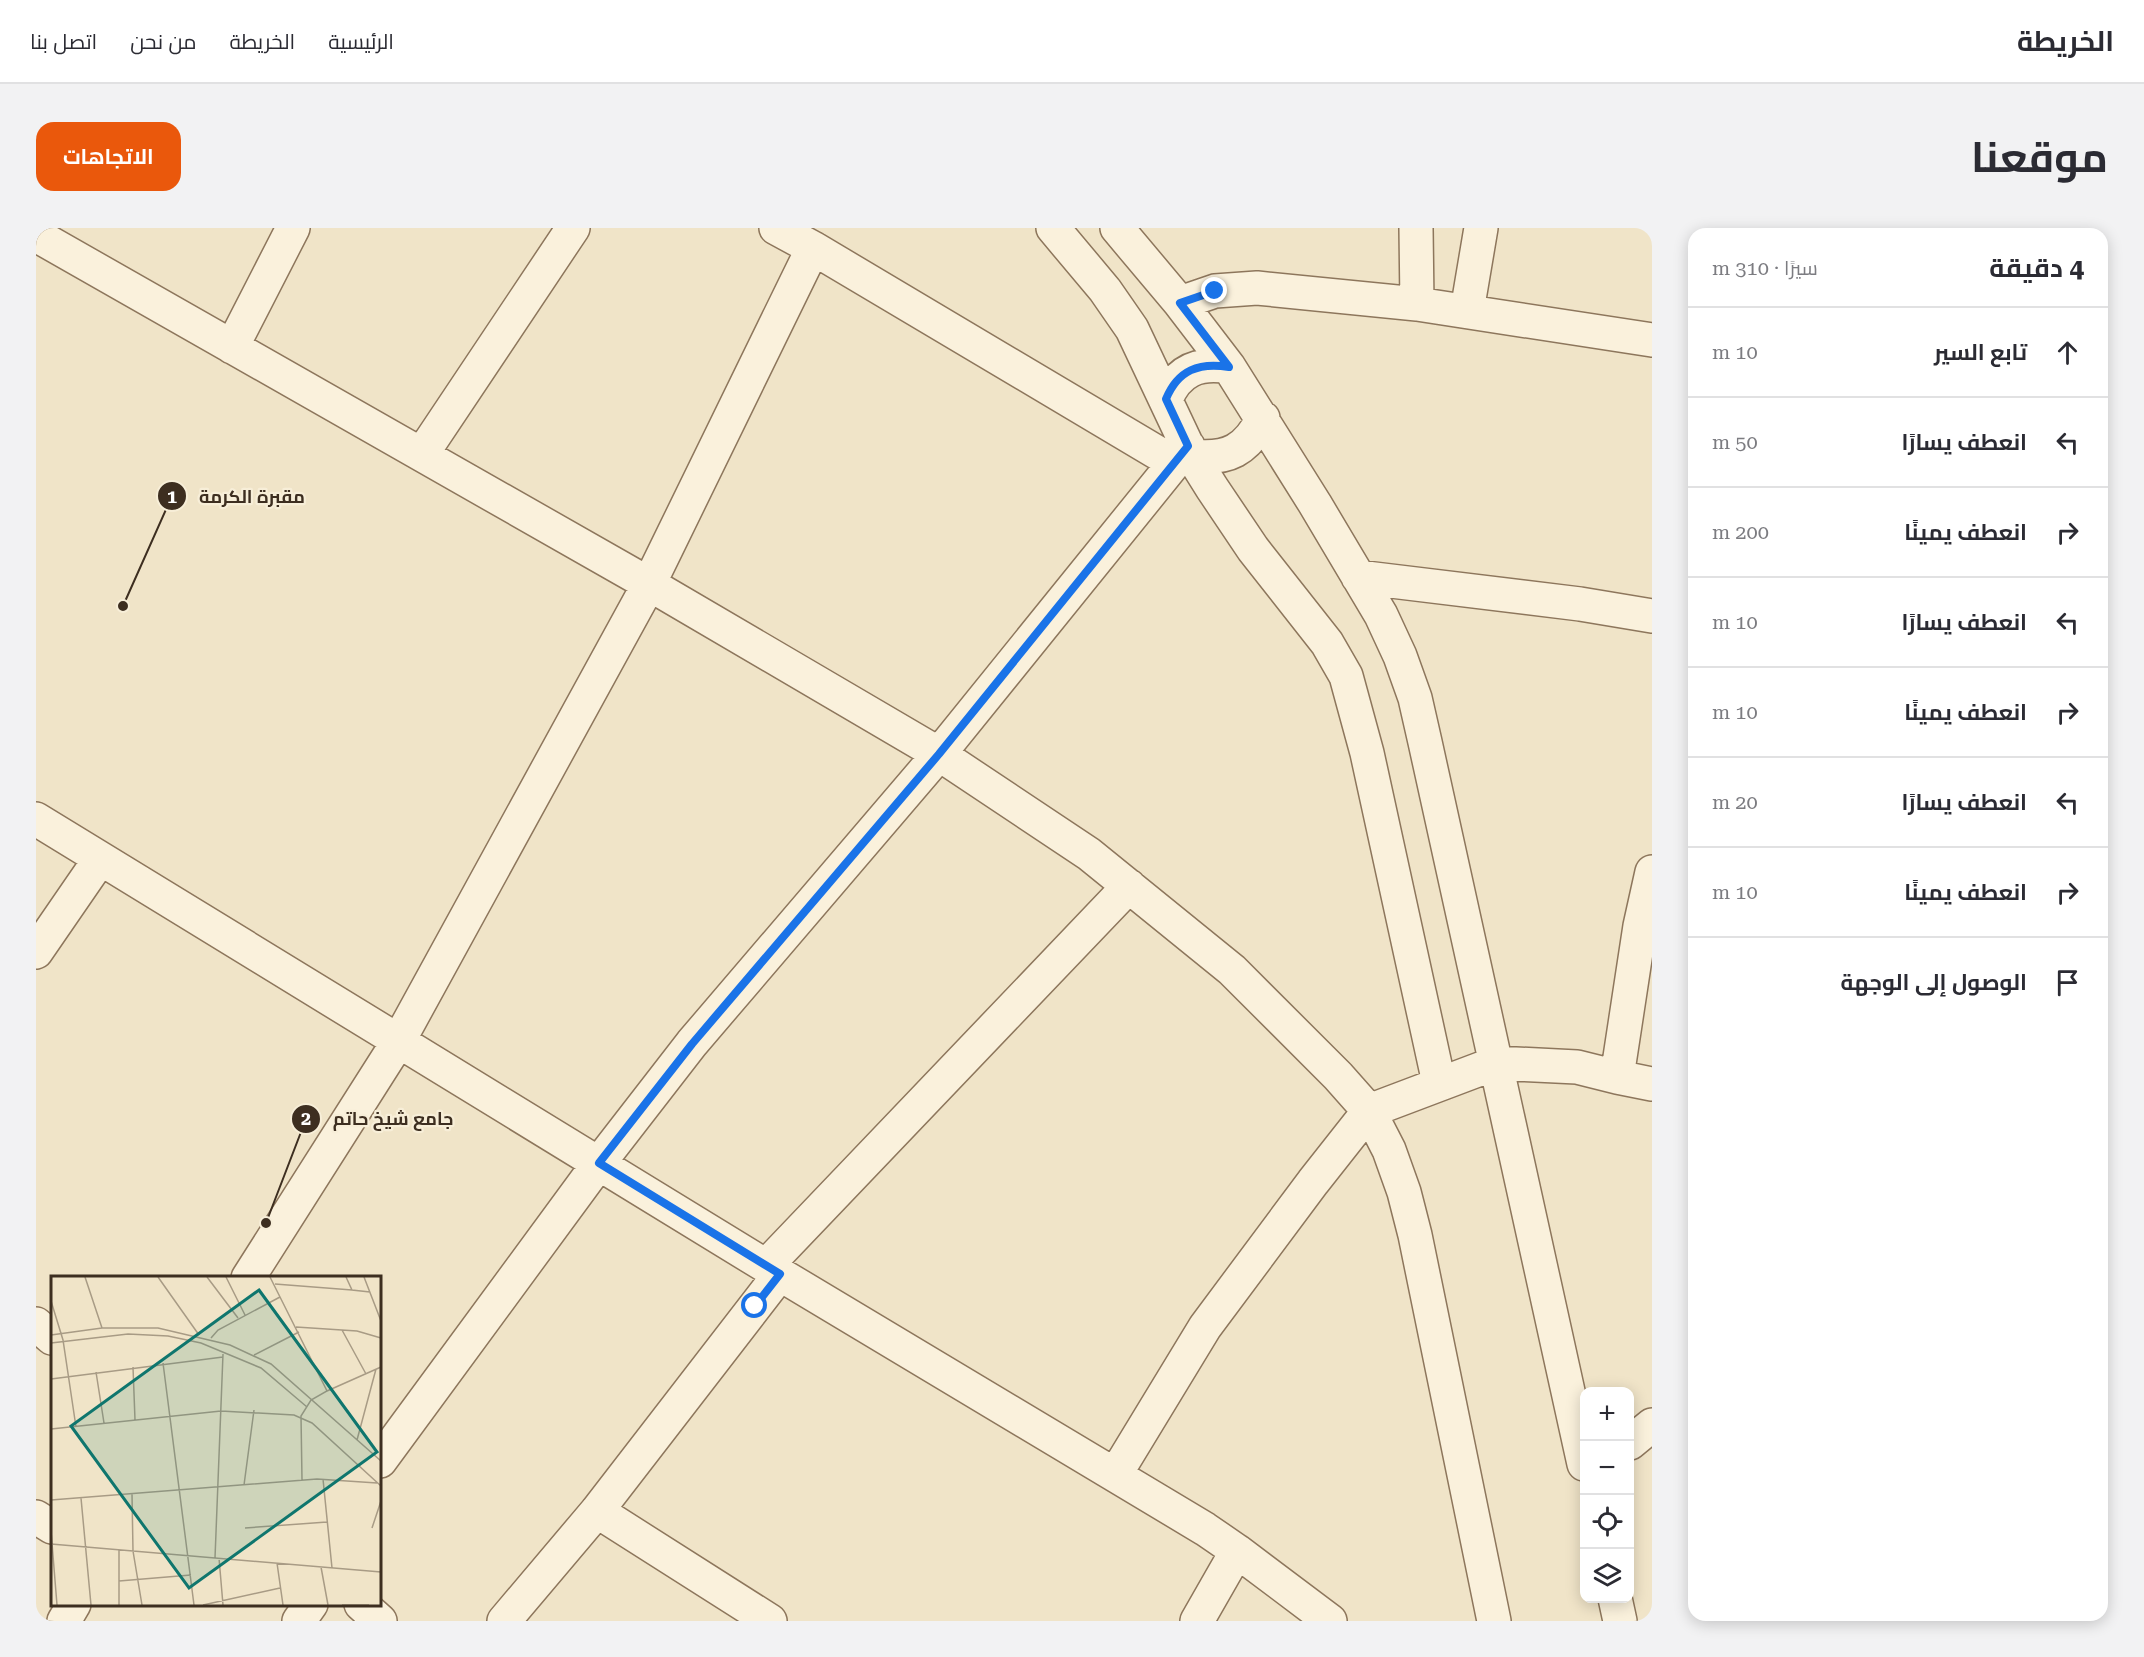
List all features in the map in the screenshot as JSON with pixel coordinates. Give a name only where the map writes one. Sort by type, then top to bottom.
[{"type":"street","points":[[232,347],[293,228]]},
{"type":"street","points":[[422,454],[573,228]]},
{"type":"street","points":[[776,228],[1184,455],[1210,458],[1227,455],[1243,446],[1255,434],[1263,418]]},
{"type":"street","points":[[1053,228],[1105,290],[1132,329],[1166,399],[1184,455],[1327,643],[1346,676],[1361,731],[1439,1083]]},
{"type":"street","points":[[1416,228],[1417,304]]},
{"type":"street","points":[[1467,311],[1481,228]]},
{"type":"street","points":[[55,237],[232,347],[649,584],[939,754],[1089,854],[1232,970],[1338,1076],[1369,1111],[1389,1150],[1404,1192],[1415,1235],[1494,1621]]},
{"type":"street","points":[[1105,290],[1129,239],[1229,367],[1263,418],[1381,615],[1400,656],[1415,698],[1580,1446]]},
{"type":"street","points":[[249,1276],[398,1042],[649,584],[813,248]]},
{"type":"street","points":[[1180,303],[1215,291],[1257,288],[1417,304],[1652,340]]},
{"type":"street","points":[[1166,399],[1172,386],[1183,375],[1213,364],[1229,367]]},
{"type":"street","points":[[381,1460],[599,1163],[692,1044],[939,754],[1184,455]]},
{"type":"street","points":[[1358,577],[1580,604],[1652,616]]},
{"type":"street","points":[[36,819],[773,1270],[1115,1475],[1237,1551],[1330,1621]]},
{"type":"street","points":[[36,952],[100,859]]},
{"type":"street","points":[[1617,1077],[1640,926],[1652,872]]},
{"type":"street","points":[[504,1621],[597,1511],[773,1270],[1129,886]]},
{"type":"street","points":[[1115,1475],[1205,1327],[1369,1111],[1496,1063],[1577,1067],[1652,1084]]},
{"type":"street","points":[[36,1324],[51,1337]]},
{"type":"street","points":[[1632,1441],[1652,1425]]},
{"type":"street","points":[[597,1511],[770,1621]]},
{"type":"street","points":[[36,1517],[51,1526]]},
{"type":"street","points":[[1197,1621],[1237,1551]]},
{"type":"street","points":[[1616,1603],[1620,1621]]},
{"type":"street","points":[[64,1621],[73,1606]]},
{"type":"street","points":[[299,1621],[310,1606]]},
{"type":"street","points":[[362,1606],[380,1621]]},
{"type":"place","name":"مقبرة الكرمة","points":[[123,606]]},
{"type":"place","name":"جامع شيخ حاتم","points":[[266,1223]]},
{"type":"route","points":[[755,1306],[780,1274],[599,1163],[692,1044],[939,754],[1188,446],[1166,399],[1172,386],[1183,375],[1197,368],[1213,364],[1229,367],[1180,303],[1215,291]]}]
